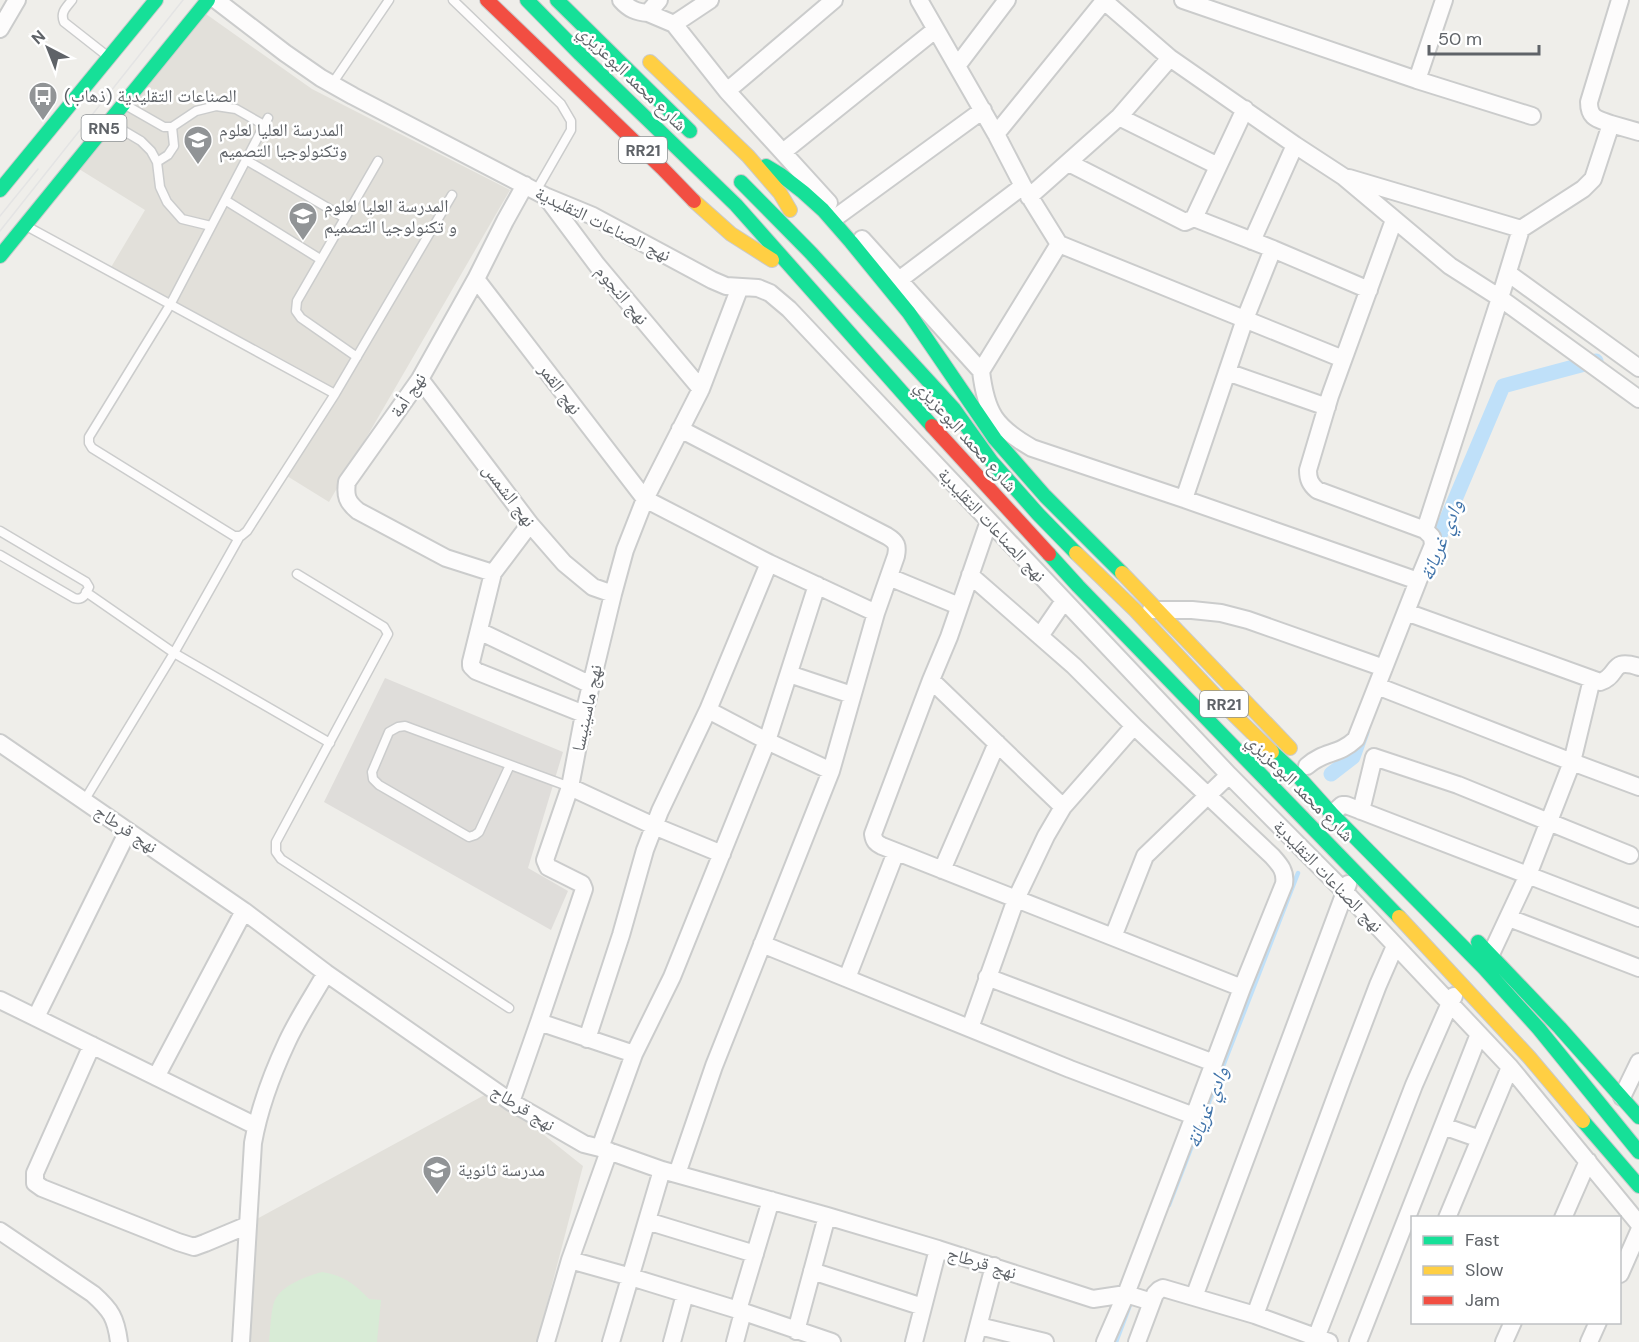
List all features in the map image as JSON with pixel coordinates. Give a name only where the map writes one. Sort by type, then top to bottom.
[{"type":"main road","name":"RN5","points":[[0,190],[156,0]]},
{"type":"main road","name":"RN5","points":[[0,256],[208,0]]},
{"type":"main road","name":"شارع محمد البوعزيزي","points":[[487,0],[706,213],[731,234],[810,286]]},
{"type":"main road","name":"شارع محمد البوعزيزي","points":[[527,0],[736,205],[1078,586],[1355,870],[1462,984],[1529,1057],[1639,1186]]},
{"type":"main road","name":"شارع محمد البوعزيزي","points":[[557,0],[698,138]]},
{"type":"main road","name":"شارع محمد البوعزيزي","points":[[636,49],[748,156],[780,193],[798,222],[811,253]]},
{"type":"main road","points":[[748,156],[781,175],[803,192],[844,234],[909,313],[995,439],[1045,496],[1307,766],[1337,810],[1398,861]]},
{"type":"main road","name":"شارع محمد البوعزيزي","points":[[728,169],[811,253],[954,410],[992,462],[1038,514],[1135,610],[1229,710],[1296,775],[1337,810],[1539,1029],[1639,1152]]},
{"type":"main road","points":[[1468,932],[1550,1015],[1639,1117]]},
{"type":"street","points":[[0,29],[17,0]]},
{"type":"street","name":"نهج الصناعات التقليدية","points":[[216,0],[285,53],[332,84],[536,191],[593,216],[712,280],[726,286],[758,288],[770,293],[789,309],[1229,775],[1345,892],[1510,1067],[1639,1224]]},
{"type":"street","points":[[621,0],[637,12],[674,24],[727,91],[981,370],[984,393],[991,413],[1013,437],[1032,448],[1418,580]]},
{"type":"street","points":[[648,14],[659,0]]},
{"type":"street","points":[[674,24],[710,0]]},
{"type":"street","points":[[727,91],[834,0]]},
{"type":"street","points":[[919,0],[983,110],[1026,191],[1059,244],[1343,359]]},
{"type":"street","points":[[957,66],[1007,0]]},
{"type":"street","points":[[996,134],[1103,0],[1170,58],[1344,177],[1450,266],[1500,298],[1639,399]]},
{"type":"street","points":[[1183,0],[1417,80],[1532,116]]},
{"type":"street","points":[[1417,80],[1444,0]]},
{"type":"street","points":[[1620,0],[1589,102],[1590,112],[1594,117],[1611,124],[1639,132]]},
{"type":"street","points":[[783,152],[935,30]]},
{"type":"street","points":[[899,280],[1069,163],[1119,117],[1170,58]]},
{"type":"street","points":[[1069,163],[1185,222],[1194,218],[1245,109]]},
{"type":"street","points":[[840,215],[983,110]]},
{"type":"street","points":[[1119,117],[1218,166]]},
{"type":"street","points":[[1425,530],[1521,228],[1583,189],[1593,179],[1611,124]]},
{"type":"street","points":[[1252,241],[1295,145]]},
{"type":"street","points":[[0,159],[17,168]]},
{"type":"street","points":[[1344,177],[1521,228]]},
{"type":"street","name":"نهج أمة","points":[[494,573],[446,558],[358,511],[349,504],[346,494],[347,482],[420,380],[476,279],[505,220],[536,191]]},
{"type":"street","name":"نهج النجوم","points":[[536,191],[701,389]]},
{"type":"street","points":[[1194,218],[1369,290]]},
{"type":"street","points":[[1307,766],[1322,755],[1347,748],[1356,739],[1434,545],[1432,537],[1425,530],[1317,490],[1308,478],[1308,470],[1327,406],[1394,220]]},
{"type":"street","points":[[981,370],[1059,244]]},
{"type":"street","points":[[1184,499],[1245,318],[1272,249]]},
{"type":"street","points":[[1508,273],[1639,368]]},
{"type":"street","name":"نهج القمر","points":[[476,279],[645,499]]},
{"type":"street","name":"نهج ماسينيسا","points":[[539,1022],[584,889],[582,884],[548,867],[545,860],[570,787],[584,714],[625,550],[645,499],[701,389],[740,287]]},
{"type":"street","points":[[1227,372],[1327,406]]},
{"type":"street","name":"نهج الشمس","points":[[420,380],[530,525],[564,563],[593,587],[613,594]]},
{"type":"street","points":[[611,1342],[647,1221],[714,1066],[831,771],[876,613],[898,548],[895,541],[680,429]]},
{"type":"street","points":[[645,499],[769,563],[876,613]]},
{"type":"street","points":[[989,521],[949,637],[873,834],[874,840],[896,852],[1242,988]]},
{"type":"street","points":[[530,525],[494,573],[471,666],[476,671],[584,714]]},
{"type":"street","points":[[587,1039],[654,826],[708,710],[769,563]]},
{"type":"street","points":[[970,575],[1074,666],[1272,856],[1283,869],[1285,878],[1127,1294],[1105,1342]]},
{"type":"street","points":[[889,577],[959,606]]},
{"type":"street","points":[[546,1342],[634,1054],[672,977],[767,741],[817,585]]},
{"type":"street","points":[[1040,636],[1064,601]]},
{"type":"street","points":[[1135,610],[1221,613],[1248,620],[1384,668]]},
{"type":"street","points":[[1406,612],[1600,682],[1606,680],[1623,663],[1639,667]]},
{"type":"street","points":[[479,631],[591,685]]},
{"type":"street","points":[[789,674],[852,695]]},
{"type":"street","points":[[1491,954],[1528,875],[1572,762],[1592,679]]},
{"type":"street","points":[[931,680],[1063,807]]},
{"type":"street","points":[[1377,686],[1639,787]]},
{"type":"street","points":[[708,710],[831,771]]},
{"type":"street","points":[[970,1028],[1016,899],[1046,836],[1063,807],[1134,726]]},
{"type":"street","points":[[1356,739],[1374,757],[1458,785],[1630,855]]},
{"type":"street","name":"نهج قرطاج","points":[[0,743],[244,911],[326,973],[511,1102],[584,1144],[670,1172],[994,1266],[1093,1299],[1127,1294]]},
{"type":"street","points":[[942,870],[997,743]]},
{"type":"street","points":[[1361,811],[1374,757]]},
{"type":"street","points":[[1113,937],[1144,856],[1229,775]]},
{"type":"street","points":[[570,787],[654,826],[722,854]]},
{"type":"street","points":[[1337,810],[1346,805],[1639,918]]},
{"type":"street","points":[[36,1017],[128,831]]},
{"type":"street","points":[[847,978],[896,852]]},
{"type":"street","points":[[1194,1297],[1355,870]]},
{"type":"street","points":[[156,1077],[244,911]]},
{"type":"street","points":[[1509,918],[1639,968]]},
{"type":"street","points":[[762,944],[1070,1069],[1194,1116]]},
{"type":"street","points":[[1255,1316],[1342,1077],[1395,946]]},
{"type":"street","points":[[241,1342],[253,1143],[256,1126],[287,1041],[326,973]]},
{"type":"street","points":[[987,977],[1214,1063]]},
{"type":"street","points":[[1137,1342],[1149,1301],[1163,1288],[1255,1316],[1322,1340],[1414,1085],[1450,1003],[1462,984]]},
{"type":"street","points":[[0,1000],[256,1126]]},
{"type":"street","points":[[511,1102],[539,1022],[634,1054]]},
{"type":"street","points":[[1358,1342],[1479,1034]]},
{"type":"street","points":[[92,1045],[35,1173],[35,1183],[42,1188],[194,1247],[248,1224]]},
{"type":"street","points":[[1622,1097],[1639,1062]]},
{"type":"street","points":[[1448,1216],[1510,1067]]},
{"type":"street","points":[[1443,1126],[1480,1139]]},
{"type":"street","points":[[1564,1216],[1588,1161]]},
{"type":"street","points":[[735,1342],[740,1311],[771,1200]]},
{"type":"street","points":[[801,1335],[812,1271],[827,1216]]},
{"type":"street","points":[[647,1221],[755,1254]]},
{"type":"street","points":[[0,1231],[42,1258],[104,1304],[113,1314],[119,1342]]},
{"type":"street","points":[[1621,1272],[1639,1231]]},
{"type":"street","points":[[914,1342],[938,1249]]},
{"type":"street","points":[[570,1260],[740,1311],[801,1335],[832,1342]]},
{"type":"street","points":[[974,1342],[994,1266]]},
{"type":"street","points":[[812,1271],[923,1307]]},
{"type":"street","points":[[672,1342],[685,1294]]},
{"type":"street","points":[[1127,1294],[1149,1301]]},
{"type":"street","points":[[1504,1342],[1513,1324]]},
{"type":"street","points":[[1589,1342],[1598,1324]]},
{"type":"street","points":[[979,1326],[1045,1342]]},
{"type":"lane","points":[[72,0],[63,12],[64,22],[109,57]]},
{"type":"lane","points":[[332,84],[389,0]]},
{"type":"lane","points":[[453,0],[561,104],[571,121],[571,130],[536,191]]},
{"type":"lane","points":[[123,104],[164,127],[172,127],[195,111],[216,106],[236,109],[266,121],[170,305],[89,437],[92,448],[234,536],[240,536]]},
{"type":"lane","points":[[108,122],[141,141],[151,151],[157,162],[159,187],[166,202],[182,219],[211,226]]},
{"type":"lane","points":[[157,162],[168,155],[174,146],[172,127]]},
{"type":"lane","points":[[246,160],[345,218]]},
{"type":"lane","points":[[357,357],[301,318],[296,311],[297,301],[378,161]]},
{"type":"lane","points":[[84,801],[174,652],[240,536],[247,531],[335,394],[452,195]]},
{"type":"lane","points":[[225,200],[320,260]]},
{"type":"lane","points":[[24,224],[335,394]]},
{"type":"lane","points":[[0,531],[86,582],[89,587],[80,599],[74,598],[0,555]]},
{"type":"lane","points":[[297,574],[384,627],[388,634],[276,842],[276,852],[280,859],[509,1008]]},
{"type":"lane","points":[[86,592],[174,652],[330,743]]},
{"type":"lane","points":[[510,765],[479,832],[469,837],[379,785],[373,779],[372,772],[389,732],[405,726],[570,787]]},
{"type":"shaded area","name":"المدرسة العليا لعلوم و تكنولوجيا التصميم","points":[[206,14],[312,89],[510,190],[329,502],[287,476],[335,397],[107,274],[145,210],[79,169]]},
{"type":"shaded area","points":[[385,678],[563,752],[528,868],[568,891],[551,930],[324,802]]},
{"type":"shaded area","name":"مدرسة ثانوية","points":[[490,1092],[583,1166],[537,1342],[246,1342],[242,1227]]},
{"type":"green space","points":[[322,1272],[348,1281],[369,1299],[381,1300],[377,1342],[269,1342],[273,1308],[278,1295],[296,1282]]},
{"type":"waterway","name":"وادي غريانة","points":[[1432,554],[1503,386],[1596,361]]},
{"type":"waterway","name":"وادي غريانة","points":[[1331,774],[1353,757],[1362,732]]},
{"type":"waterway","name":"وادي غريانة","points":[[1169,1205],[1298,873]]},
{"type":"waterway","name":"وادي غريانة","points":[[1116,1342],[1130,1305]]},
{"type":"tram line","points":[[0,231],[183,0]]},
{"type":"tram line","points":[[0,216],[38,169]]},
{"type":"traffic: fast","points":[[0,190],[156,0]]},
{"type":"traffic: fast","points":[[0,256],[208,0]]},
{"type":"traffic: fast","points":[[527,0],[736,205],[932,426]]},
{"type":"traffic: fast","points":[[557,0],[690,131]]},
{"type":"traffic: fast","points":[[766,166],[803,192],[823,210],[851,242],[909,313],[995,439],[1045,496],[1122,573]]},
{"type":"traffic: fast","points":[[741,182],[811,253],[954,409],[992,462],[1076,553]]},
{"type":"traffic: fast","points":[[1049,554],[1399,917]]},
{"type":"traffic: fast","points":[[1272,752],[1484,968],[1539,1029],[1639,1152]]},
{"type":"traffic: fast","points":[[1478,942],[1560,1028],[1639,1117]]},
{"type":"traffic: fast","points":[[1583,1121],[1639,1186]]},
{"type":"traffic: slow","points":[[650,62],[748,156],[780,193],[790,210]]},
{"type":"traffic: slow","points":[[694,201],[731,234],[772,260]]},
{"type":"traffic: slow","points":[[1076,553],[1135,610],[1272,752]]},
{"type":"traffic: slow","points":[[1122,573],[1290,748]]},
{"type":"traffic: slow","points":[[1399,917],[1529,1057],[1583,1121]]},
{"type":"traffic: jam","points":[[487,0],[694,201]]},
{"type":"traffic: jam","points":[[932,426],[1049,554]]},
{"type":"place","name":"الصناعات التقليدية (ذهاب)","points":[[43,122]]},
{"type":"place","name":"المدرسة العليا لعلوم وتكنولوجيا التصميم","points":[[198,166]]},
{"type":"place","name":"المدرسة العليا لعلوم و تكنولوجيا التصميم","points":[[303,242]]},
{"type":"place","name":"مدرسة ثانوية","points":[[437,1196]]}]
